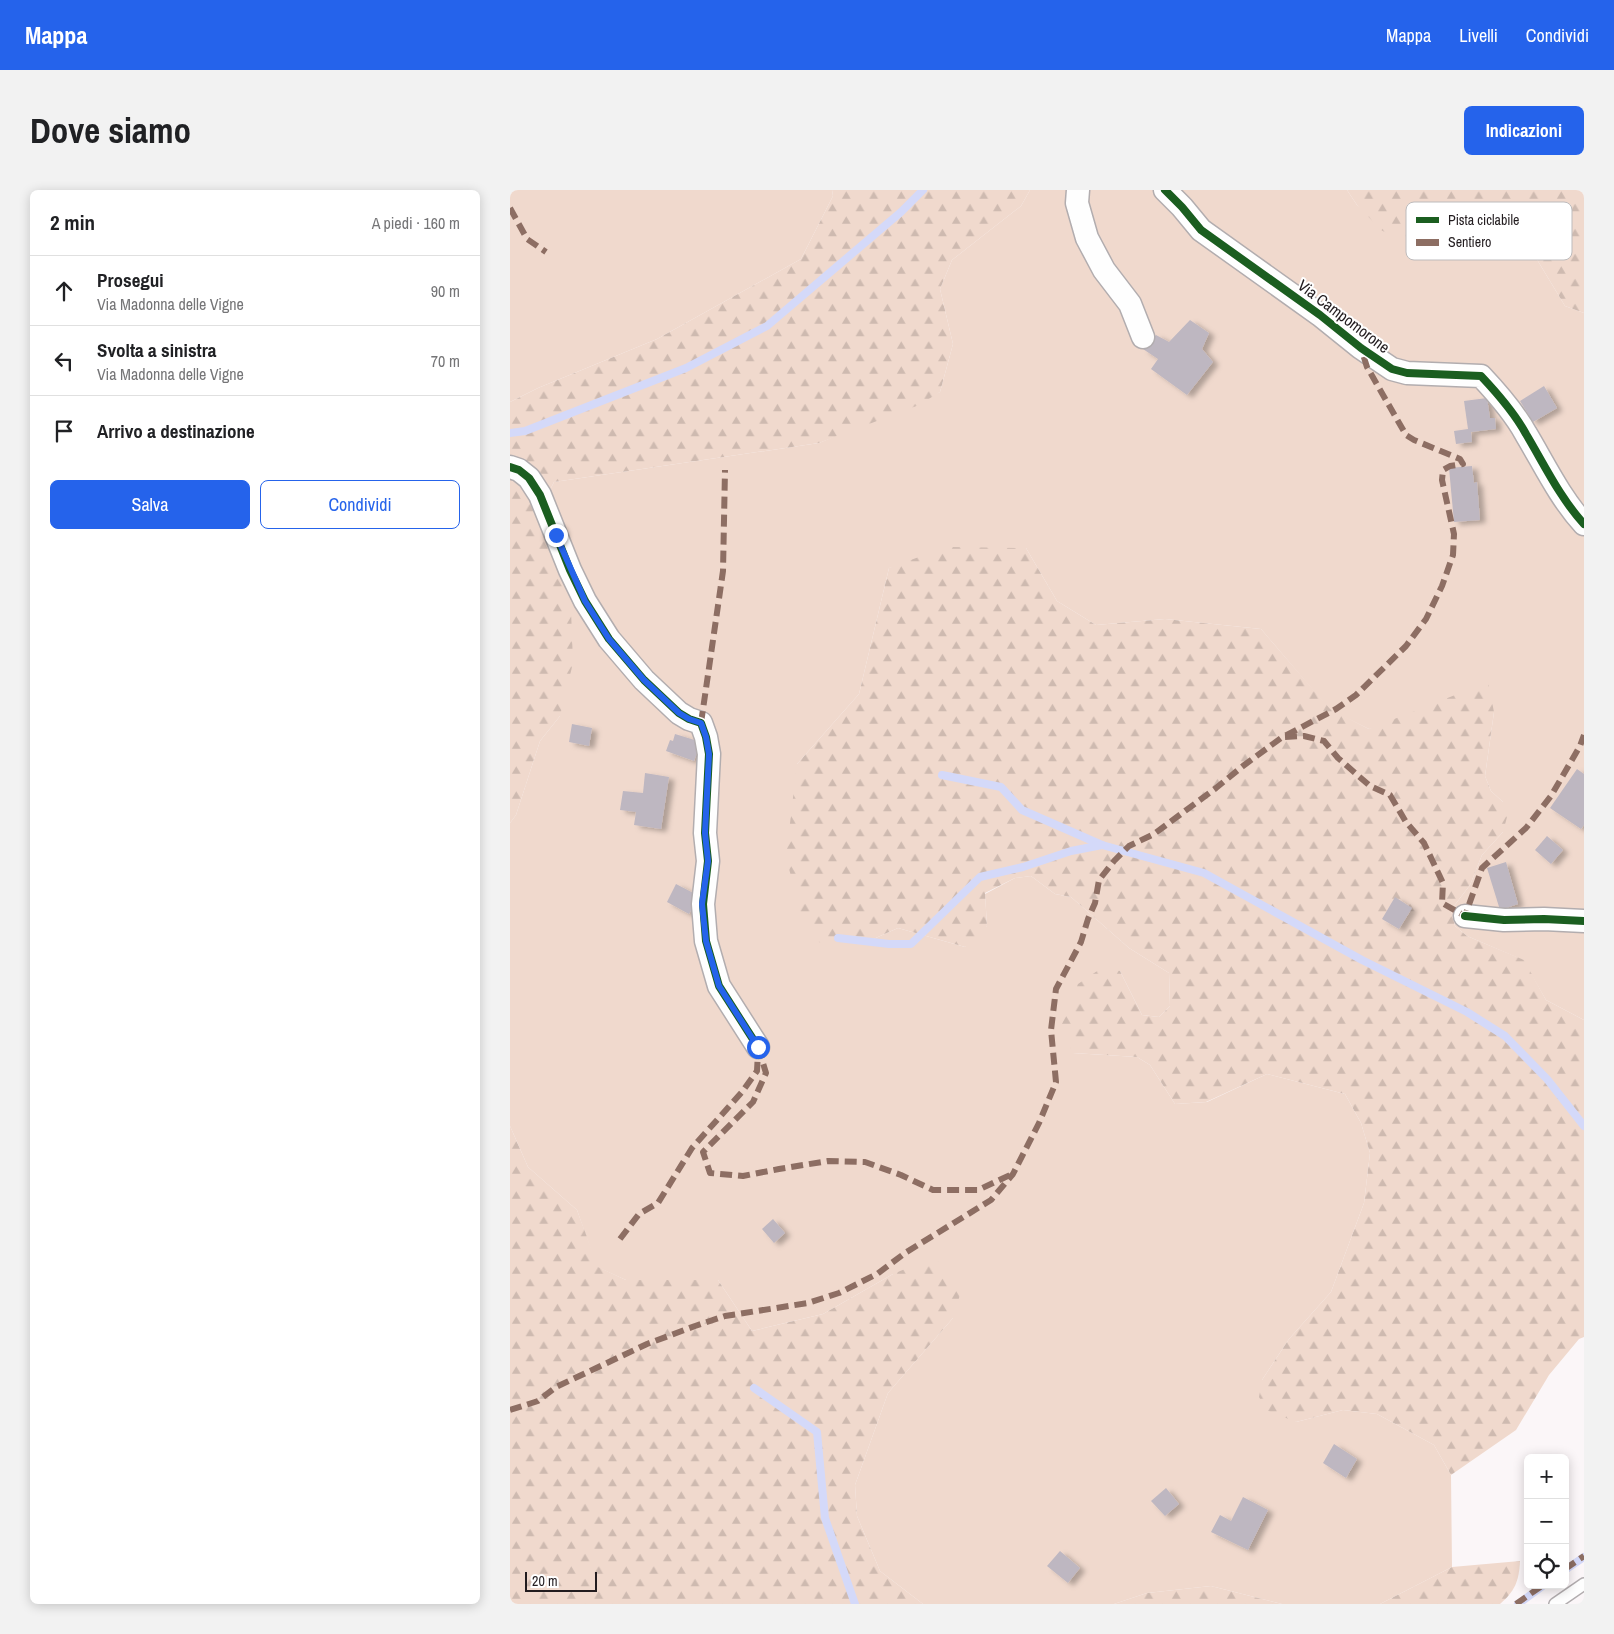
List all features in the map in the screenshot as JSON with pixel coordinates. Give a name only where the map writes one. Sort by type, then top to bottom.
[{"type":"street","points":[[1078,190],[1077,203],[1087,238],[1104,270],[1130,304],[1143,337]]},
{"type":"street","name":"Via Campomorone","points":[[1164,190],[1182,207],[1201,230],[1392,369],[1407,373],[1481,376],[1506,403],[1576,516],[1584,524]]},
{"type":"street","points":[[510,467],[519,470],[529,478],[540,495],[570,570],[585,601],[609,639],[644,680],[679,713],[701,723],[709,754],[705,833],[708,861],[702,904],[706,941],[719,986],[758,1047]]},
{"type":"street","points":[[1465,916],[1504,920],[1584,921]]},
{"type":"lane","points":[[1555,1604],[1584,1584]]},
{"type":"green space","points":[[510,190],[832,190],[833,196],[801,259],[657,339],[538,388],[510,402]]},
{"type":"green space","points":[[832,190],[1030,190],[1021,206],[952,260],[940,289],[953,344],[940,392],[919,405],[819,443],[554,482],[537,516],[571,610],[573,663],[560,716],[540,741],[516,815],[510,823],[510,402],[538,388],[657,339],[801,259],[833,196]]},
{"type":"green space","points":[[1030,190],[1347,190],[1357,205],[1406,242],[1406,260],[1537,260],[1565,306],[1584,313],[1584,1020],[1546,1000],[1523,960],[1467,936],[1455,926],[1451,910],[1470,885],[1482,855],[1503,832],[1503,802],[1491,791],[1485,776],[1494,712],[1369,729],[1330,710],[1261,629],[1165,619],[1096,625],[1057,601],[1026,548],[889,568],[859,694],[797,764],[869,941],[898,928],[965,947],[987,926],[985,894],[1015,878],[1031,876],[1055,894],[1071,897],[1129,948],[1169,973],[1170,1006],[1159,1017],[1142,1015],[1120,971],[1073,1053],[1137,1057],[1150,1065],[1175,1104],[1207,1102],[1267,1074],[1345,1094],[1361,1123],[1370,1153],[1364,1203],[1331,1292],[1289,1339],[1262,1380],[1296,1422],[1343,1410],[1377,1414],[1434,1445],[1451,1475],[1452,1567],[1380,1604],[1282,1604],[1211,1586],[1147,1593],[1114,1604],[923,1604],[880,1571],[857,1516],[855,1485],[888,1393],[953,1318],[893,1274],[823,1314],[752,1331],[718,1280],[626,1280],[597,1267],[577,1210],[528,1167],[510,1126],[510,823],[516,815],[540,741],[560,716],[537,516],[554,482],[819,443],[940,392],[953,344],[940,289],[952,260],[1021,206]]},
{"type":"green space","points":[[1347,190],[1584,190],[1584,313],[1565,306],[1537,260],[1572,260],[1572,202],[1406,202],[1406,243],[1381,230],[1357,205]]},
{"type":"green space","points":[[946,547],[1026,548],[1057,601],[1096,625],[1165,619],[1261,629],[1330,709],[1369,729],[1488,682],[1494,712],[1485,776],[1491,791],[1503,802],[1507,817],[1503,832],[1482,855],[1470,885],[1451,910],[1455,926],[1467,936],[1524,960],[1546,1000],[1584,1020],[1584,1337],[1579,1339],[1549,1375],[1516,1430],[1451,1475],[1434,1445],[1377,1414],[1343,1410],[1296,1422],[1266,1410],[1259,1397],[1262,1380],[1289,1339],[1331,1292],[1364,1203],[1370,1153],[1361,1123],[1345,1094],[1267,1074],[1206,1102],[1175,1104],[1150,1065],[1137,1057],[1073,1053],[1061,1026],[1078,984],[1103,967],[1120,971],[1142,1015],[1159,1017],[1170,1006],[1169,973],[1129,948],[1071,897],[1055,894],[1031,876],[1015,878],[985,893],[987,926],[979,940],[965,947],[898,928],[869,941],[820,943],[801,915],[786,857],[797,764],[859,694],[889,568]]},
{"type":"green space","points":[[510,1126],[528,1167],[577,1210],[598,1267],[626,1280],[718,1280],[752,1331],[823,1314],[893,1274],[934,1257],[962,1288],[953,1318],[888,1393],[855,1485],[857,1516],[880,1571],[923,1604],[510,1604]]},
{"type":"green space","points":[[1520,1561],[1519,1574],[1515,1585],[1500,1604],[1380,1604],[1452,1567]]},
{"type":"green space","points":[[1211,1586],[1282,1604],[1114,1604],[1147,1593]]},
{"type":"building","points":[[1190,320],[1209,333],[1202,349],[1213,362],[1187,395],[1151,369],[1158,359],[1143,349],[1156,335],[1169,342]]},
{"type":"building","points":[[1544,386],[1557,408],[1533,422],[1520,401]]},
{"type":"building","points":[[1487,398],[1490,418],[1495,418],[1496,429],[1471,432],[1472,442],[1456,444],[1454,431],[1468,429],[1464,401]]},
{"type":"building","points":[[1472,466],[1474,483],[1477,482],[1480,520],[1454,522],[1449,468]]},
{"type":"building","points":[[572,724],[592,728],[589,746],[569,742]]},
{"type":"building","points":[[675,734],[701,742],[694,761],[666,751],[670,740],[673,741]]},
{"type":"building","points":[[1577,769],[1584,774],[1584,825],[1581,829],[1550,808]]},
{"type":"building","points":[[645,773],[669,777],[661,829],[634,825],[636,812],[620,810],[623,791],[643,793]]},
{"type":"building","points":[[1547,836],[1563,850],[1551,864],[1535,850]]},
{"type":"building","points":[[1506,862],[1518,904],[1500,910],[1487,868]]},
{"type":"building","points":[[676,884],[699,896],[689,914],[667,902]]},
{"type":"building","points":[[1395,897],[1412,908],[1399,929],[1382,919]]},
{"type":"building","points":[[773,1219],[785,1233],[774,1243],[762,1229]]},
{"type":"building","points":[[1334,1444],[1357,1459],[1346,1478],[1323,1463]]},
{"type":"building","points":[[1166,1488],[1179,1504],[1165,1516],[1151,1501]]},
{"type":"building","points":[[1243,1497],[1268,1510],[1248,1550],[1211,1532],[1220,1515],[1231,1521]]},
{"type":"building","points":[[1060,1551],[1080,1568],[1068,1583],[1047,1566]]},
{"type":"waterway","points":[[510,433],[525,431],[686,368],[767,326],[901,212],[923,190]]},
{"type":"waterway","points":[[942,775],[1001,787],[1022,810],[1102,845],[1204,873],[1362,960],[1467,1012],[1505,1036],[1547,1079],[1584,1126]]},
{"type":"waterway","points":[[838,938],[889,944],[911,944],[980,877],[1023,867],[1071,851],[1102,845]]},
{"type":"waterway","points":[[754,1388],[817,1432],[825,1518],[855,1604]]},
{"type":"waterway","points":[[1569,1567],[1584,1557]]},
{"type":"waterway","points":[[1518,1604],[1539,1589]]},
{"type":"marked path","points":[[510,208],[527,239],[546,252]]},
{"type":"marked path","points":[[510,1410],[538,1401],[556,1387],[647,1344],[695,1326],[725,1316],[808,1303],[839,1293],[877,1274],[905,1253],[991,1200],[1013,1174],[1039,1123],[1056,1082],[1051,1030],[1056,989],[1081,942],[1095,903],[1099,880],[1129,846],[1154,834],[1281,738],[1336,709],[1356,695],[1406,646],[1426,619],[1442,586],[1453,555],[1454,534],[1442,480],[1443,470],[1450,466],[1463,464],[1460,459],[1406,435],[1367,367],[1361,348]]},
{"type":"marked path","points":[[701,723],[723,571],[725,470]]},
{"type":"marked path","points":[[1285,737],[1304,736],[1324,741],[1338,758],[1370,786],[1390,795],[1406,822],[1424,843],[1443,883],[1442,903],[1465,916],[1482,868],[1526,828],[1551,796],[1580,746],[1584,735]]},
{"type":"marked path","points":[[758,1047],[766,1073],[753,1102],[703,1152],[710,1173],[743,1176],[828,1161],[865,1162],[901,1175],[933,1190],[978,1190],[1010,1175]]},
{"type":"marked path","points":[[620,1239],[639,1214],[658,1203],[692,1148],[742,1092],[757,1071],[758,1052]]},
{"type":"marked path","points":[[1569,1566],[1584,1556]]},
{"type":"marked path","points":[[1516,1604],[1537,1589]]},
{"type":"cycle path","points":[[1165,190],[1201,230],[1392,369],[1407,373],[1481,376],[1500,396],[1516,418],[1560,492],[1584,524]]},
{"type":"cycle path","points":[[510,467],[519,470],[529,478],[540,495],[570,570],[585,601],[609,639],[644,680],[679,713],[701,723],[709,754],[705,833],[708,861],[703,904],[706,941],[719,986],[758,1047]]},
{"type":"cycle path","points":[[1465,916],[1504,920],[1584,921]]},
{"type":"route","points":[[556,535],[585,601],[609,639],[644,680],[679,713],[701,723],[709,754],[705,833],[708,861],[702,904],[706,941],[719,986],[758,1047]]}]
